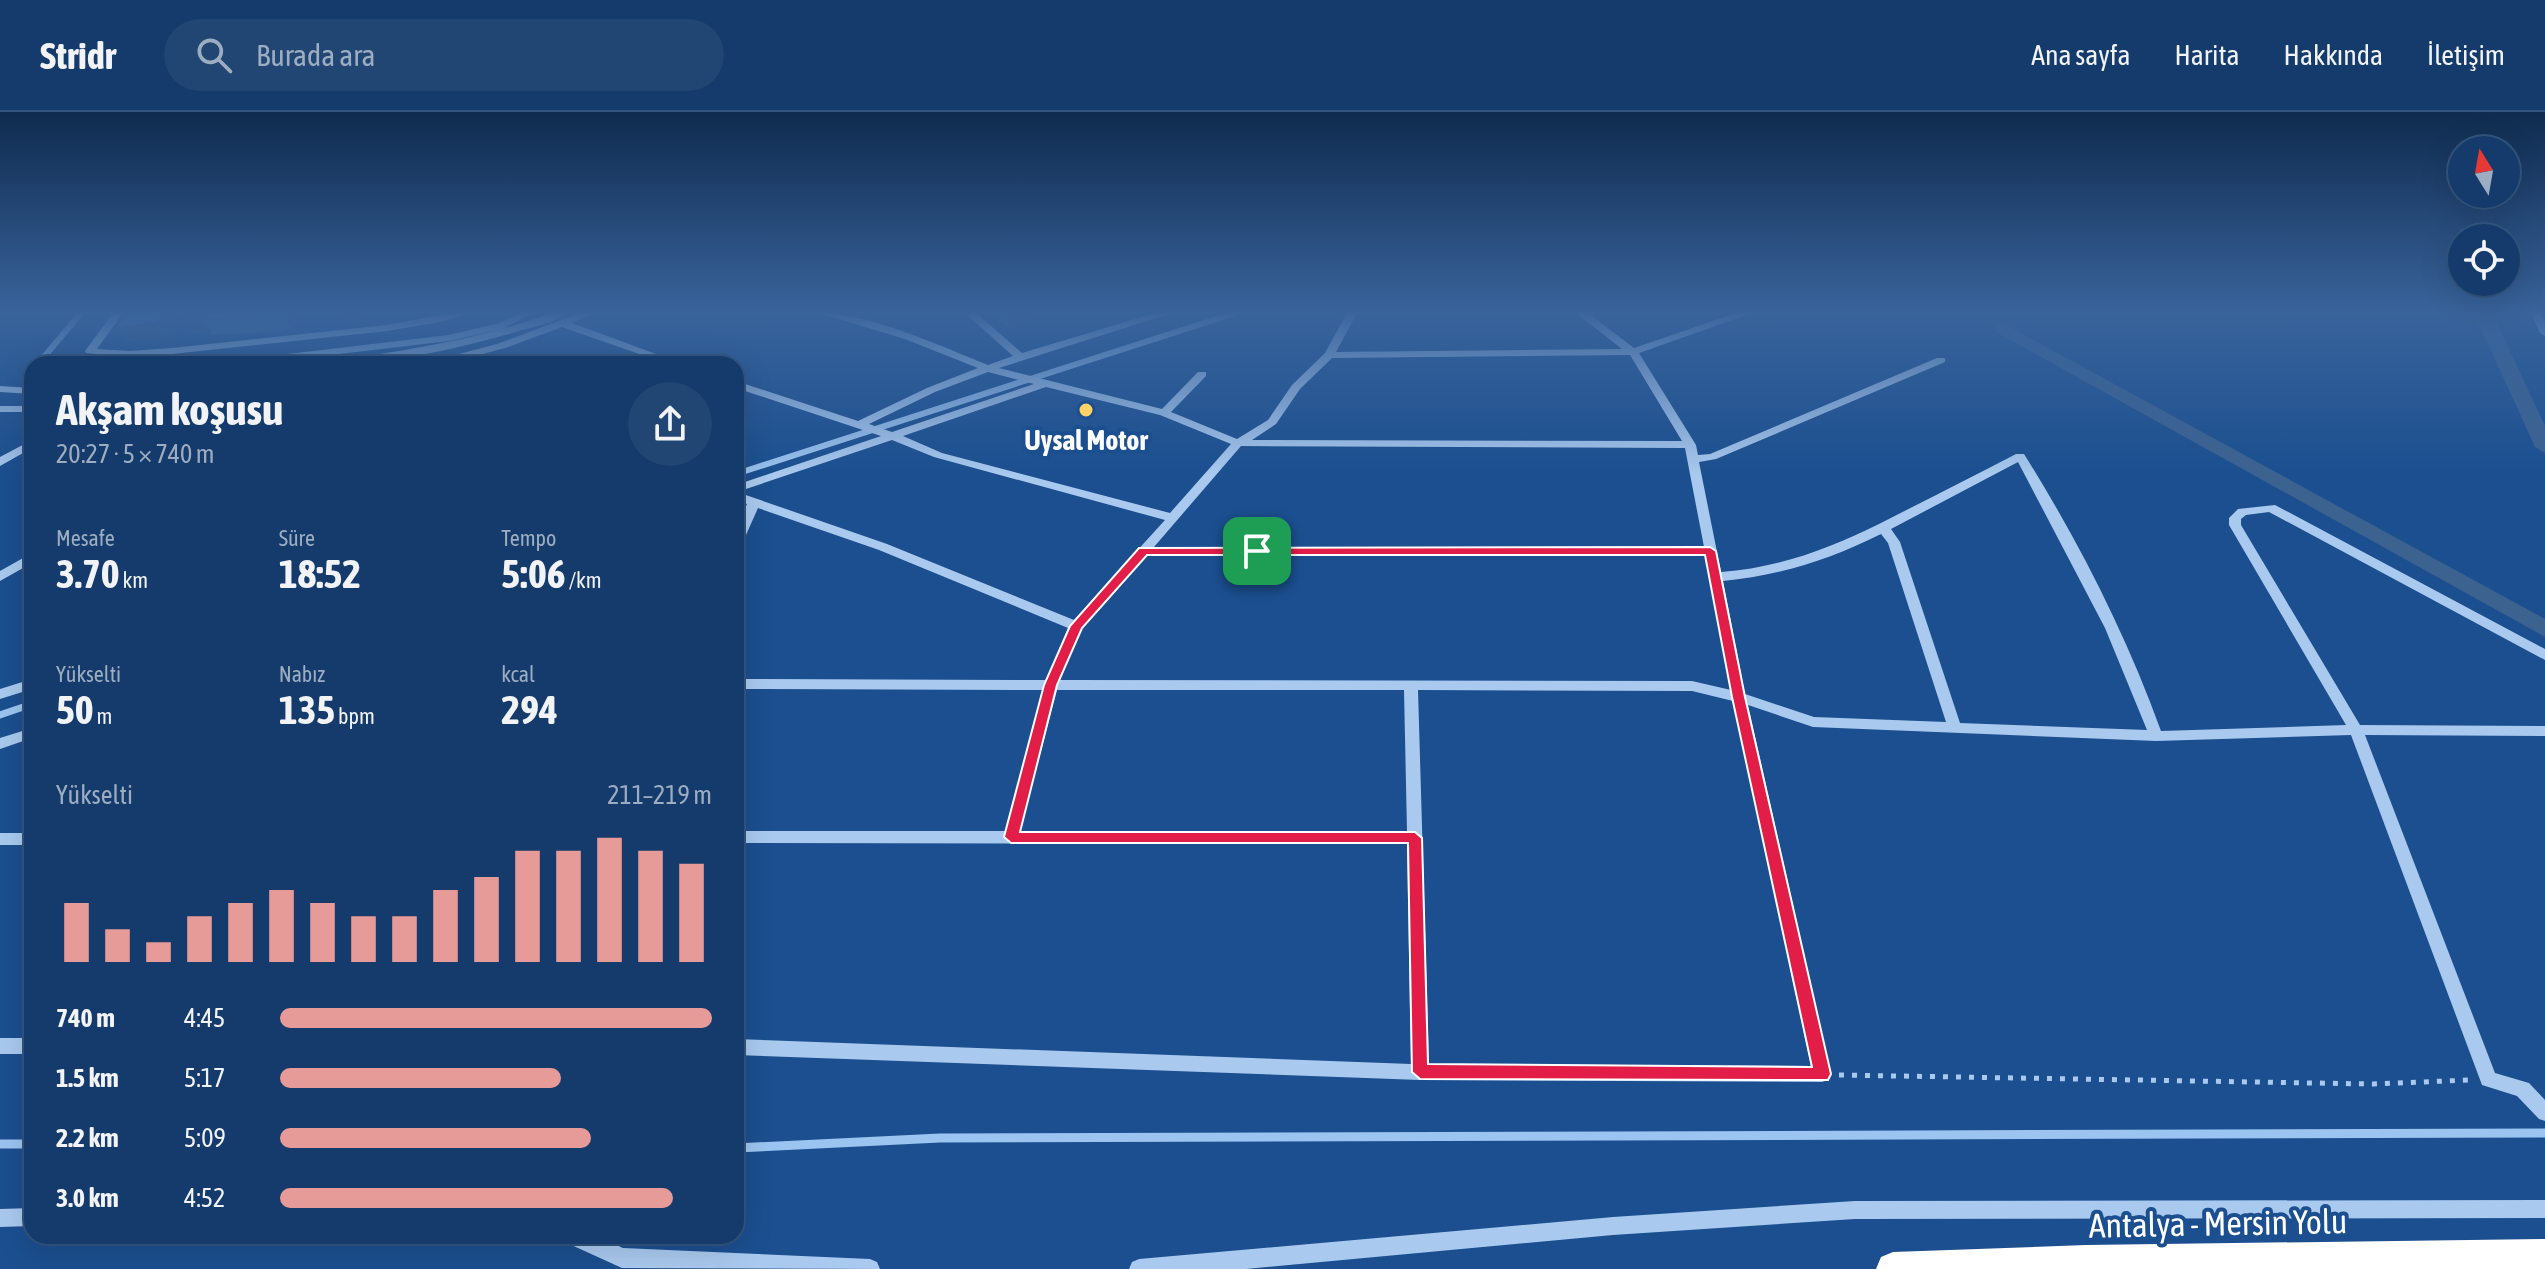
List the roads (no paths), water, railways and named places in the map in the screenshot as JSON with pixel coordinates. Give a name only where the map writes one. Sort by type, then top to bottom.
[{"type":"highway","name":"Antalya - Mersin Yolu","points":[[1893,1269],[2086,1262],[2545,1256]]},
{"type":"street","points":[[983,367],[1164,413],[1238,443],[1691,452],[1712,457],[1924,367]]},
{"type":"street","points":[[858,426],[905,399],[993,367]]},
{"type":"street","points":[[1011,837],[1051,685],[1076,626],[1238,443],[1272,422],[1296,387],[1317,367]]},
{"type":"street","points":[[744,1047],[1420,1072],[1822,1074],[1739,697],[1691,452],[1642,367]]},
{"type":"street","points":[[1164,413],[1202,374]]},
{"type":"street","points":[[744,486],[1043,384]]},
{"type":"street","points":[[744,387],[893,436],[938,455],[1173,518]]},
{"type":"street","points":[[0,389],[24,390]]},
{"type":"street","points":[[0,409],[24,409]]},
{"type":"street","points":[[0,462],[24,448]]},
{"type":"street","points":[[1715,577],[1752,575],[1831,553],[2020,456],[2082,566],[2137,681],[2156,736]]},
{"type":"street","points":[[744,499],[883,547],[1076,626]]},
{"type":"street","points":[[744,525],[754,502]]},
{"type":"street","points":[[2541,1108],[2523,1089],[2488,1079],[2356,730],[2235,525],[2235,518],[2242,512],[2271,508],[2545,655]]},
{"type":"street","points":[[1882,527],[1894,542],[1955,728]]},
{"type":"street","points":[[1143,551],[1710,551]]},
{"type":"street","points":[[0,577],[24,562]]},
{"type":"street","points":[[744,684],[1692,686],[1739,697],[1813,722],[2156,736],[2356,730],[2545,731]]},
{"type":"street","points":[[1411,684],[1420,1072]]},
{"type":"street","points":[[0,694],[24,686]]},
{"type":"street","points":[[0,744],[24,736]]},
{"type":"street","points":[[744,837],[1415,838]]},
{"type":"street","points":[[0,839],[24,839]]},
{"type":"street","points":[[0,1046],[24,1046]]},
{"type":"street","points":[[1139,1269],[1613,1226],[1855,1210],[2545,1209]]},
{"type":"street","points":[[0,1218],[24,1217]]},
{"type":"street","points":[[591,1244],[622,1258],[870,1269]]},
{"type":"waterway","points":[[744,471],[1068,367]]},
{"type":"waterway","points":[[2073,367],[2545,629]]},
{"type":"waterway","points":[[2508,367],[2545,447]]},
{"type":"waterway","points":[[0,715],[24,707]]},
{"type":"waterway","points":[[744,1148],[940,1138],[2545,1133]]},
{"type":"waterway","points":[[0,1144],[24,1144]]},
{"type":"place","name":"Uysal Motor","points":[[1086,410]]}]
